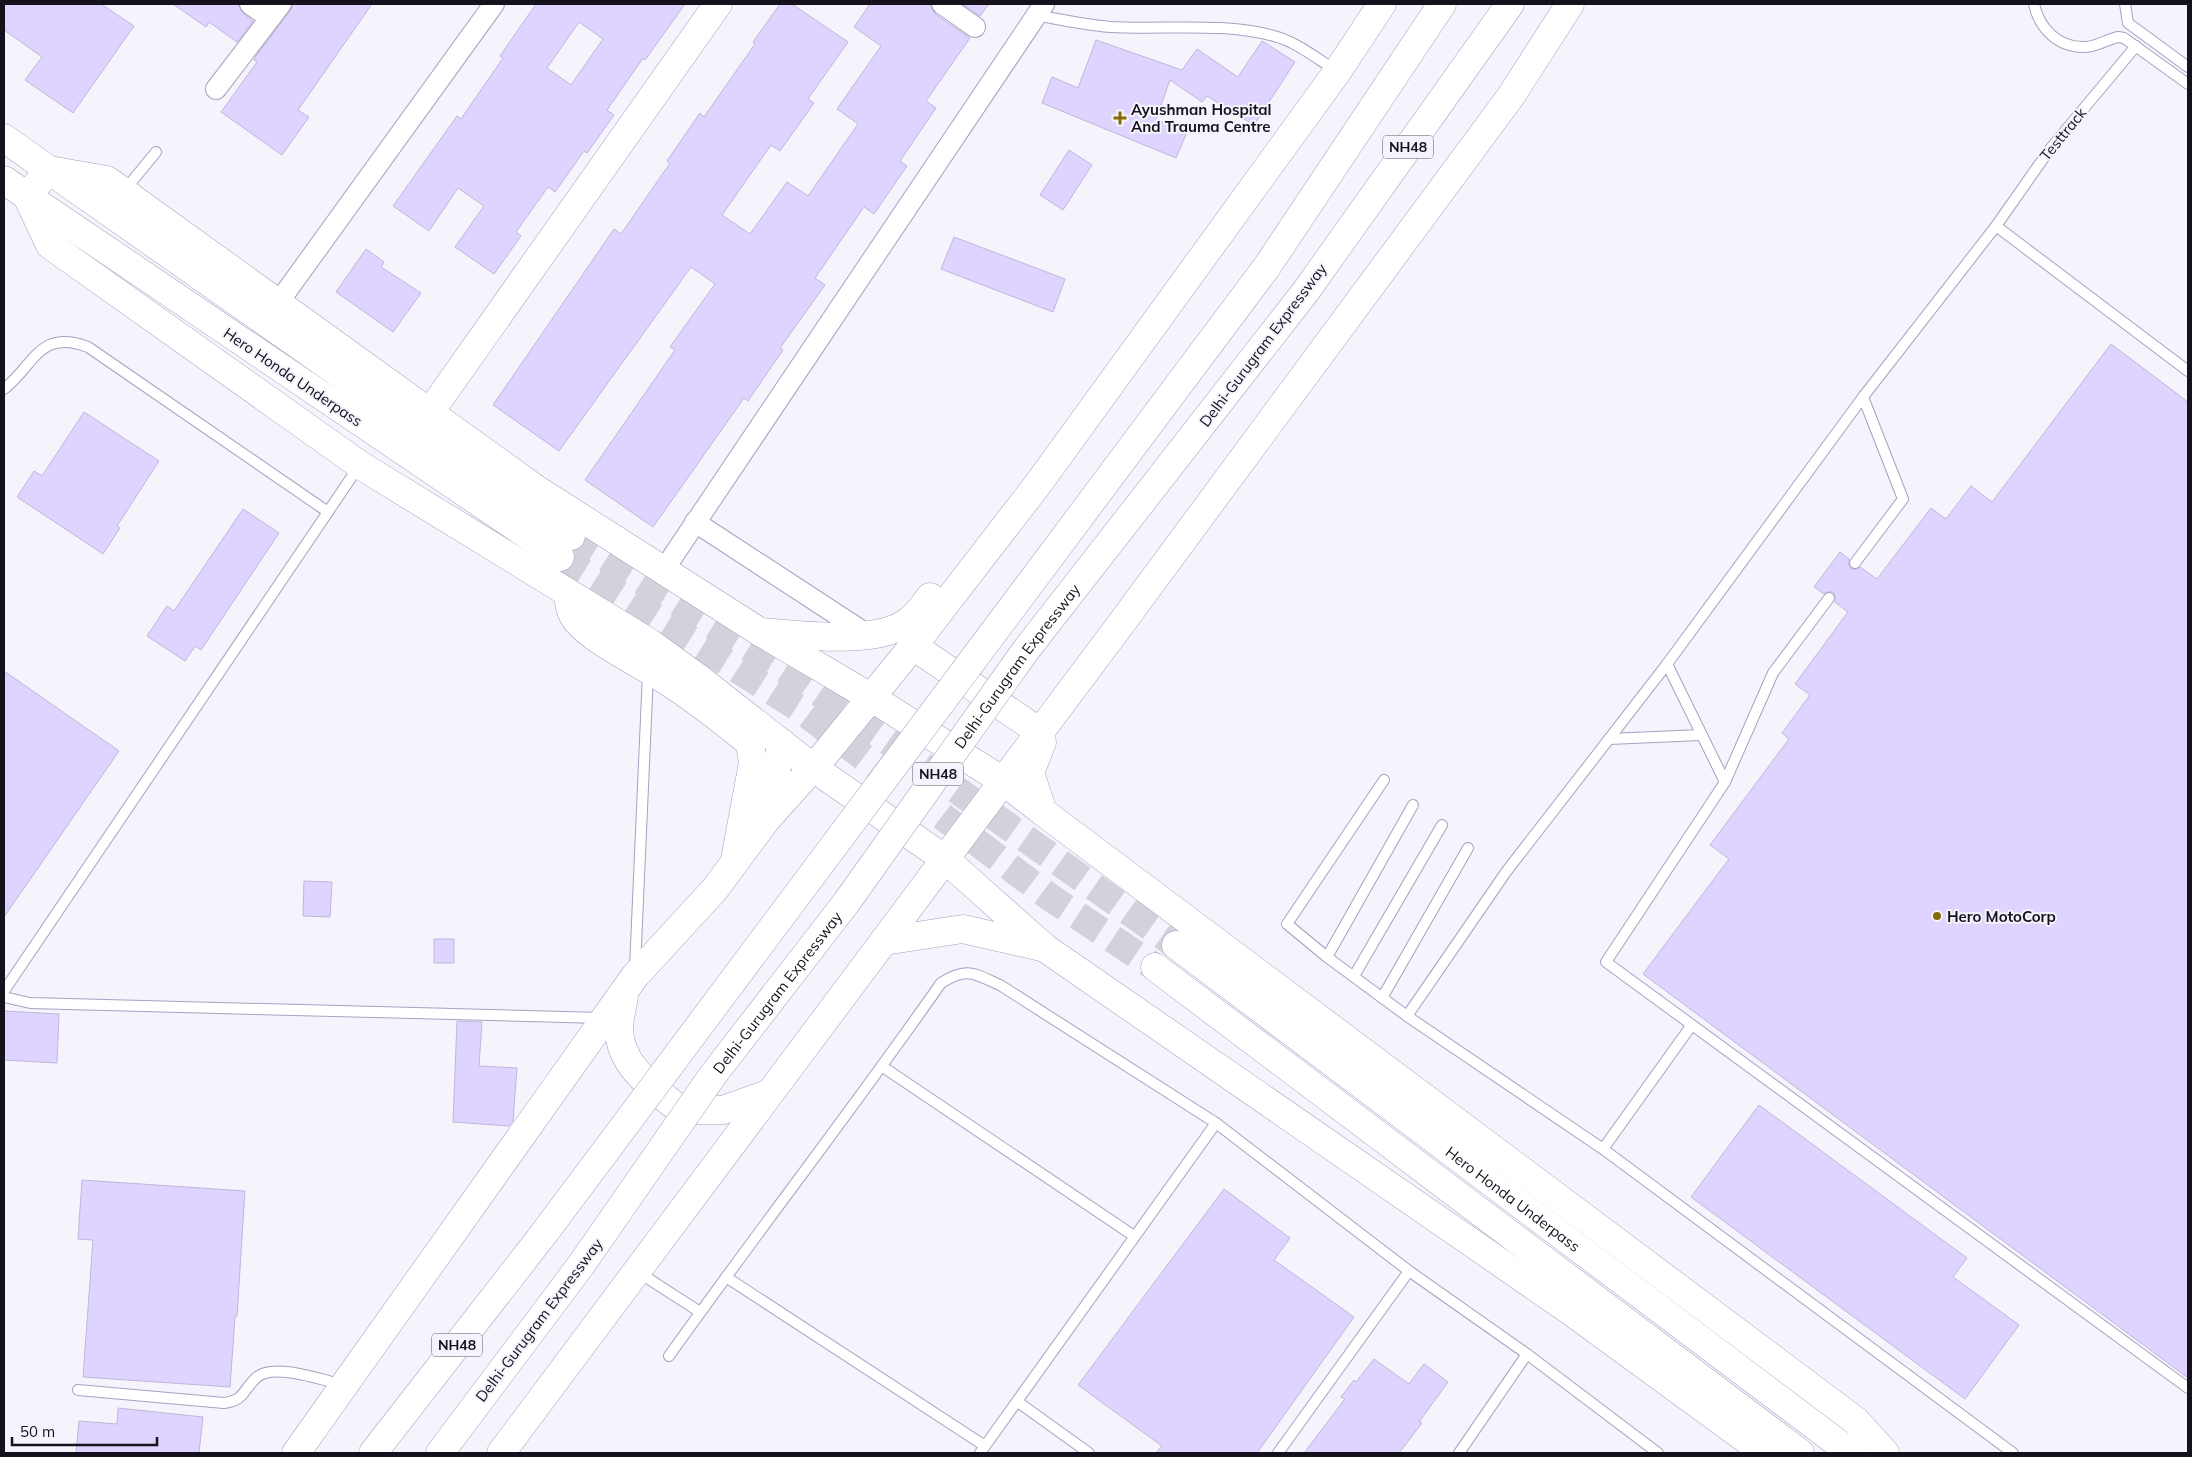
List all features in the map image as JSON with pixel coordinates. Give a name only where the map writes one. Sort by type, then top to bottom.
[{"type":"main road","points":[[430,412],[718,4]]},
{"type":"main road","points":[[296,1453],[630,984],[715,889],[766,820],[872,698],[1044,476],[1337,72],[1382,4]]},
{"type":"main road","name":"NH48","points":[[373,1453],[542,1236],[1266,268],[1442,4]]},
{"type":"main road","name":"Delhi-Gurugram Expressway","points":[[440,1453],[581,1265],[713,1075],[846,903],[1026,650],[1306,291],[1510,4]]},
{"type":"main road","points":[[500,1453],[1046,724],[1511,96],[1570,4]]},
{"type":"main road","name":"Hero Honda Underpass","points":[[4,138],[565,546],[4,180]]},
{"type":"main road","points":[[1765,1453],[1569,1310],[1046,948],[945,859],[812,767],[658,649],[360,465],[50,245],[27,196],[49,170],[107,180],[536,489],[760,632],[872,698],[1003,781],[1856,1421],[1885,1453]]},
{"type":"main road","points":[[760,632],[812,636],[868,635],[891,630],[906,624],[916,615],[980,533],[994,520],[1014,513]]},
{"type":"main road","points":[[568,593],[570,611],[578,623],[592,635],[648,669],[723,720],[750,743],[753,763],[734,863]]},
{"type":"main road","points":[[912,646],[1046,724]]},
{"type":"main road","points":[[1043,812],[1030,773],[1046,724]]},
{"type":"main road","points":[[766,820],[782,743]]},
{"type":"main road","points":[[884,941],[963,929],[1046,948]]},
{"type":"main road","name":"Hero Honda Underpass","points":[[1176,945],[1851,1453]]},
{"type":"main road","name":"Hero Honda Underpass","points":[[1155,967],[1800,1453]]},
{"type":"main road","points":[[630,984],[619,1028],[621,1046],[630,1064],[680,1110],[723,1110],[768,1094]]},
{"type":"street","points":[[216,89],[275,11],[250,4]]},
{"type":"street","points":[[278,303],[494,4]]},
{"type":"street","points":[[942,4],[976,27]]},
{"type":"street","points":[[662,570],[1040,10]]},
{"type":"street","points":[[695,522],[868,635]]},
{"type":"lane","points":[[2034,4],[2040,24],[2057,40],[2085,48],[2118,37],[2124,38],[2188,84]]},
{"type":"lane","points":[[2125,4],[2128,23],[2188,67]]},
{"type":"lane","points":[[1040,10],[1112,27],[1258,32],[1276,36],[1292,43],[1337,72]]},
{"type":"lane","name":"Testtrack","points":[[1407,1016],[1506,872],[1667,664],[1863,397],[1996,226],[2050,149],[2136,46]]},
{"type":"lane","points":[[124,192],[156,152]]},
{"type":"lane","points":[[1996,226],[2188,371]]},
{"type":"lane","points":[[4,389],[36,353],[47,346],[60,342],[75,342],[88,347],[328,512]]},
{"type":"lane","points":[[1855,564],[1902,499],[1863,397]]},
{"type":"lane","points":[[4,991],[360,465]]},
{"type":"lane","points":[[1829,598],[1773,673],[1725,782],[1606,962],[2188,1388]]},
{"type":"lane","points":[[1667,664],[1725,782]]},
{"type":"lane","points":[[630,984],[648,669]]},
{"type":"lane","points":[[1609,739],[1701,735]]},
{"type":"lane","points":[[1384,780],[1287,924],[1407,1016],[1603,1149],[2013,1453]]},
{"type":"lane","points":[[1327,956],[1413,805]]},
{"type":"lane","points":[[1354,976],[1442,825]]},
{"type":"lane","points":[[1382,998],[1468,848]]},
{"type":"lane","points":[[669,1356],[942,984],[954,974],[969,972],[1000,985],[1216,1123],[1409,1271],[1527,1354],[1658,1453]]},
{"type":"lane","points":[[4,997],[30,1003],[605,1018]]},
{"type":"lane","points":[[1603,1149],[1691,1026]]},
{"type":"lane","points":[[883,1066],[1134,1236]]},
{"type":"lane","points":[[726,1277],[983,1450],[1216,1123]]},
{"type":"lane","points":[[636,1271],[700,1312]]},
{"type":"lane","points":[[1278,1453],[1409,1271]]},
{"type":"lane","points":[[1459,1453],[1527,1354]]},
{"type":"lane","points":[[78,1390],[224,1403],[240,1398],[256,1377],[271,1371],[286,1372],[344,1385]]},
{"type":"lane","points":[[1018,1402],[1090,1453]]},
{"type":"building","points":[[4,4],[101,4],[134,26],[73,113],[25,80],[42,57],[4,30]]},
{"type":"building","points":[[173,4],[238,4],[243,13],[253,21],[237,42],[209,22],[206,27]]},
{"type":"building","points":[[293,4],[372,4],[298,110],[309,117],[282,155],[221,112],[257,62],[254,60],[256,56],[290,11]]},
{"type":"building","points":[[536,4],[685,4],[645,60],[643,58],[607,110],[614,115],[587,153],[584,151],[555,192],[548,187],[516,232],[521,236],[494,274],[455,247],[484,206],[458,188],[429,231],[393,206],[457,116],[461,119],[503,58],[500,56]],"holes":[[[579,22],[603,39],[571,85],[547,68]]]},
{"type":"building","points":[[780,4],[792,4],[848,42],[808,99],[814,103],[780,151],[771,145],[722,215],[750,234],[787,182],[808,196],[858,124],[837,109],[881,46],[854,27],[870,4],[930,4],[935,14],[970,38],[926,101],[936,108],[900,161],[907,166],[874,214],[864,207],[815,278],[825,285],[780,348],[783,350],[748,401],[744,398],[653,527],[585,480],[675,350],[670,347],[715,284],[691,267],[559,451],[493,405],[614,229],[621,234],[670,163],[667,161],[700,113],[704,117],[755,44],[753,42]]},
{"type":"building","points":[[962,4],[989,4],[980,16]]},
{"type":"building","points":[[1096,40],[1182,70],[1197,49],[1238,77],[1262,41],[1295,62],[1254,125],[1207,96],[1202,102],[1170,80],[1156,119],[1187,132],[1176,158],[1042,103],[1052,77],[1078,88]]},
{"type":"building","points":[[1069,150],[1092,165],[1063,210],[1040,195]]},
{"type":"building","points":[[954,237],[1065,279],[1053,312],[941,269]]},
{"type":"building","points":[[366,249],[384,262],[381,267],[421,293],[393,332],[336,292]]},
{"type":"building","name":"Hero MotoCorp","points":[[2111,344],[2188,402],[2188,1378],[1643,974],[1729,859],[1710,845],[1789,739],[1782,733],[1810,695],[1795,684],[1848,612],[1835,602],[1833,592],[1824,594],[1814,587],[1840,552],[1849,559],[1851,569],[1860,567],[1877,579],[1931,508],[1946,519],[1971,486],[1992,502]]},
{"type":"building","points":[[84,412],[159,461],[117,526],[120,528],[103,554],[17,497],[34,471],[42,476]]},
{"type":"building","points":[[243,509],[279,533],[201,650],[195,646],[185,661],[147,636],[167,606],[174,611]]},
{"type":"building","points":[[4,671],[119,751],[4,917]]},
{"type":"building","points":[[304,881],[332,882],[330,917],[303,916]]},
{"type":"building","points":[[434,939],[454,939],[454,963],[434,963]]},
{"type":"building","points":[[4,1011],[59,1014],[57,1063],[4,1060]]},
{"type":"building","points":[[457,1021],[482,1022],[479,1066],[517,1068],[513,1121],[509,1126],[453,1122]]},
{"type":"building","points":[[1759,1105],[1967,1258],[1953,1277],[2019,1325],[1965,1399],[1691,1197]]},
{"type":"building","points":[[82,1180],[245,1191],[237,1316],[235,1316],[230,1387],[83,1377],[93,1240],[78,1239]]},
{"type":"building","points":[[1224,1189],[1290,1238],[1274,1260],[1354,1317],[1257,1453],[1156,1453],[1162,1446],[1078,1385]]},
{"type":"building","points":[[1374,1359],[1409,1384],[1424,1364],[1448,1382],[1419,1422],[1422,1423],[1399,1453],[1304,1453],[1345,1399],[1341,1397]]},
{"type":"building","points":[[118,1408],[203,1417],[199,1453],[76,1453],[79,1421],[117,1424]]},
{"type":"tunnel","points":[[571,536],[807,684],[1176,945]]},
{"type":"tunnel","points":[[560,557],[797,707],[1051,898],[1155,967]]},
{"type":"place","name":"Ayushman Hospital And Trauma Centre","points":[[1120,118]]},
{"type":"place","name":"Hero MotoCorp","points":[[1937,916]]}]
